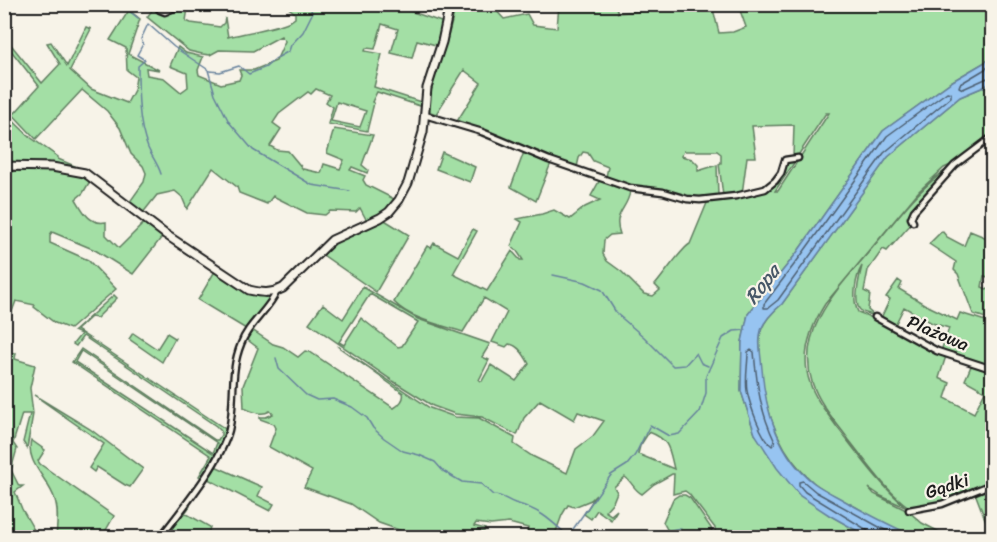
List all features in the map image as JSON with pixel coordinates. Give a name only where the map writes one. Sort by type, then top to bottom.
[{"type":"street","points":[[155,4],[165,12],[174,8],[174,4]]},
{"type":"street","points":[[4,166],[52,166],[86,173],[165,234],[249,290],[264,293],[277,291],[283,288],[333,240],[380,218],[389,212],[399,200],[408,183],[423,132],[427,88],[442,42],[450,4]]},
{"type":"street","points":[[425,115],[482,132],[549,160],[630,188],[663,192],[687,199],[736,196],[765,189],[775,181],[785,160],[798,159]]},
{"type":"street","points":[[913,222],[911,218],[914,211],[955,165],[993,137]]},
{"type":"street","points":[[160,537],[203,478],[225,441],[231,417],[232,384],[240,344],[277,291]]},
{"type":"street","name":"Plażowa","points":[[875,317],[937,351],[993,369]]},
{"type":"street","name":"Gądki","points":[[909,510],[942,504],[993,484]]},
{"type":"green space","points":[[156,5],[186,5],[185,7],[188,8],[186,21],[191,23],[220,27],[225,18],[228,37],[275,26],[295,18],[295,13],[285,5],[393,5],[444,23],[436,45],[417,40],[412,58],[391,53],[398,29],[382,24],[375,49],[366,48],[365,51],[382,54],[374,87],[424,103],[423,107],[377,92],[372,102],[374,103],[367,131],[328,124],[333,107],[326,102],[330,95],[316,89],[311,94],[308,92],[279,114],[273,123],[281,129],[270,146],[277,150],[288,151],[303,169],[321,173],[324,164],[340,169],[344,160],[327,153],[334,129],[373,135],[362,165],[368,170],[367,173],[352,167],[350,170],[365,176],[363,180],[366,185],[396,200],[367,221],[360,208],[356,212],[330,211],[325,215],[307,213],[273,196],[267,204],[239,193],[237,187],[213,168],[187,209],[182,197],[175,191],[157,195],[142,214],[129,203],[144,182],[146,173],[143,166],[131,154],[120,128],[107,111],[82,90],[36,139],[4,105],[15,113],[39,86],[5,43],[8,41],[42,83],[60,64],[47,43],[51,42],[67,66],[86,27],[91,29],[70,70],[91,89],[127,103],[134,90],[136,77],[127,70],[126,48],[110,40],[129,10],[140,19],[128,54],[159,70],[146,68],[147,75],[164,78],[181,92],[188,87],[187,73],[170,66],[178,47],[186,53],[203,57],[198,70],[199,75],[221,84],[239,80],[241,75],[239,70],[254,70],[276,61],[285,41],[281,36],[253,51],[219,50],[210,55],[202,54],[189,51],[147,17]],"holes":[[[337,102],[366,111],[360,127],[331,121]]]},
{"type":"green space","points":[[455,5],[491,5],[504,19],[527,14],[533,25],[557,28],[559,5],[615,5],[618,13],[654,10],[654,6],[712,5],[719,33],[733,32],[746,27],[738,5],[992,5],[992,58],[951,82],[883,131],[796,254],[748,314],[742,342],[741,391],[755,434],[829,515],[868,537],[716,537],[715,528],[689,494],[685,491],[673,494],[674,474],[654,484],[642,494],[625,477],[614,487],[617,492],[613,502],[605,511],[611,515],[617,510],[611,520],[597,510],[591,519],[584,514],[596,495],[591,500],[574,507],[568,505],[554,537],[526,537],[528,528],[509,523],[491,525],[476,523],[474,526],[485,529],[477,532],[493,534],[484,534],[483,538],[419,537],[379,523],[351,504],[304,487],[312,471],[269,447],[276,428],[274,424],[260,417],[273,414],[270,411],[260,413],[244,408],[243,386],[258,348],[245,338],[252,330],[298,357],[305,351],[310,352],[394,408],[400,404],[403,393],[337,346],[430,408],[455,417],[479,418],[515,438],[514,444],[532,456],[567,473],[576,449],[593,436],[604,421],[578,412],[574,420],[540,400],[524,418],[517,435],[482,417],[455,414],[433,406],[309,323],[323,304],[343,319],[363,287],[418,319],[490,344],[482,357],[489,360],[479,380],[482,381],[491,365],[516,381],[529,364],[526,358],[513,345],[509,344],[506,347],[492,342],[507,312],[484,298],[463,332],[417,317],[394,302],[427,246],[431,248],[434,243],[458,256],[473,229],[477,231],[453,274],[487,291],[512,251],[520,260],[523,260],[511,246],[522,222],[517,219],[554,210],[570,219],[585,207],[600,200],[591,196],[601,178],[630,191],[619,216],[620,234],[610,235],[604,240],[603,254],[607,261],[644,294],[653,296],[660,290],[655,285],[690,244],[707,203],[765,190],[782,175],[787,161],[796,160],[775,191],[778,191],[829,113],[826,113],[797,157],[793,157],[794,125],[752,126],[756,157],[747,157],[742,194],[723,196],[719,164],[721,154],[717,151],[684,151],[681,156],[692,159],[698,165],[698,171],[717,165],[718,196],[701,199],[656,189],[629,186],[606,177],[608,167],[593,161],[588,153],[583,152],[577,167],[552,160],[456,123],[481,83],[464,70],[436,114],[428,111],[433,84],[450,32]],"holes":[[[370,294],[418,322],[402,346],[398,347],[361,318],[344,345],[339,342]],[[649,432],[661,438],[668,446],[674,469],[638,454]]]},
{"type":"green space","points":[[992,80],[992,135],[953,164],[944,168],[919,191],[825,304],[811,332],[806,352],[807,373],[815,395],[822,406],[870,469],[907,508],[869,488],[874,494],[908,511],[922,523],[949,537],[910,536],[823,489],[801,471],[791,458],[776,430],[766,400],[761,369],[761,333],[767,319],[782,304],[888,157],[960,97],[986,86]]},
{"type":"green space","points":[[4,112],[58,159],[77,167],[46,162],[5,163]]},
{"type":"green space","points":[[442,152],[475,167],[470,182],[436,169]]},
{"type":"green space","points":[[524,152],[551,163],[536,201],[511,187]]},
{"type":"green space","points":[[949,168],[913,209],[910,219],[912,223],[887,251],[883,249],[868,270],[864,291],[870,294],[868,310],[875,316],[862,312],[858,307],[857,289],[862,266],[855,289],[858,312],[946,356],[939,378],[950,383],[945,398],[974,413],[985,391],[965,380],[972,364],[992,370],[992,482],[941,503],[910,508],[877,476],[823,405],[812,382],[808,362],[810,343],[825,308],[836,292],[908,205],[927,185]]},
{"type":"green space","points":[[45,169],[72,173],[90,181],[83,193],[76,199],[91,219],[106,222],[106,235],[119,248],[144,223],[162,237],[133,274],[95,250],[52,232],[50,243],[88,260],[116,289],[70,329],[55,323],[34,307],[35,305],[16,301],[5,330],[5,172]]},
{"type":"green space","points":[[383,219],[409,235],[376,292],[323,255],[343,238]]},
{"type":"green space","points":[[942,231],[947,237],[964,246],[970,231],[992,240],[992,278],[984,276],[982,287],[992,291],[992,320],[973,314],[958,274],[954,270],[956,262],[929,244]]},
{"type":"green space","points":[[215,271],[252,294],[270,297],[265,308],[246,329],[198,300]]},
{"type":"green space","points":[[898,280],[902,283],[899,289],[957,320],[960,313],[992,323],[992,349],[987,365],[941,351],[949,328],[932,323],[904,307],[894,327],[881,318],[890,299],[886,297]]},
{"type":"green space","points":[[114,295],[117,298],[97,318],[91,317],[77,330],[227,430],[219,451],[202,478],[199,476],[211,456],[72,362],[81,349],[215,440],[218,440],[221,431],[83,336],[76,346],[73,344],[81,334],[74,331]],"holes":[[[81,351],[217,443],[213,453],[75,362]]]},
{"type":"green space","points":[[133,333],[157,349],[167,333],[175,338],[162,362],[129,339]]},
{"type":"green space","points":[[16,353],[15,359],[35,365],[30,388],[33,414],[27,448],[23,442],[30,414],[22,414],[13,443],[17,449],[11,470],[19,486],[23,486],[15,492],[38,537],[5,537],[5,355]]},
{"type":"green space","points":[[34,395],[90,429],[143,469],[130,487],[97,467],[94,472],[89,468],[104,444]]},
{"type":"green space","points":[[31,440],[45,450],[38,461],[40,464],[114,516],[102,537],[56,537],[56,504],[52,492],[34,464],[30,448]]},
{"type":"green space","points":[[215,466],[262,487],[258,496],[274,504],[270,511],[206,478]]},
{"type":"green space","points":[[992,485],[992,537],[975,493]]},
{"type":"green space","points":[[679,495],[690,498],[711,528],[713,537],[656,537],[668,531],[663,522],[673,499]]},
{"type":"green space","points":[[188,505],[190,506],[185,513],[210,527],[208,534],[214,537],[173,537],[166,533]]},
{"type":"water","points":[[992,58],[992,80],[986,86],[960,97],[888,157],[782,304],[767,319],[760,333],[766,401],[776,432],[792,460],[818,486],[916,537],[868,537],[800,496],[777,468],[755,434],[741,391],[742,342],[748,314],[796,254],[883,131],[951,82]]},
{"type":"waterway","points":[[120,4],[138,18]]},
{"type":"waterway","points":[[161,174],[148,148],[139,108],[138,66],[145,60],[137,55],[143,44],[141,39],[148,24],[174,47],[210,71],[220,72],[239,66],[249,74],[266,67],[289,51],[291,45],[303,32],[312,14],[310,4]]},
{"type":"waterway","points":[[208,70],[215,94],[229,122],[253,150],[312,185],[350,191]]},
{"type":"waterway","points":[[553,275],[585,282],[602,290],[617,314],[673,366],[685,365],[696,353],[701,363],[708,366]]},
{"type":"waterway","points":[[276,358],[279,369],[306,395],[317,400],[333,399],[352,407],[367,418],[373,428],[384,438],[403,451],[435,462],[443,471],[462,482],[481,484],[493,495],[537,512],[567,535],[611,475],[627,465],[635,455],[650,425],[669,436],[679,434],[700,412],[706,393],[706,376],[723,338],[734,331],[746,330]]},
{"type":"waterway","points":[[4,524],[16,538]]},
{"type":"waterway","points":[[654,538],[666,531],[681,528]]},
{"type":"water label","name":"Ropa","points":[[762,284]]}]
